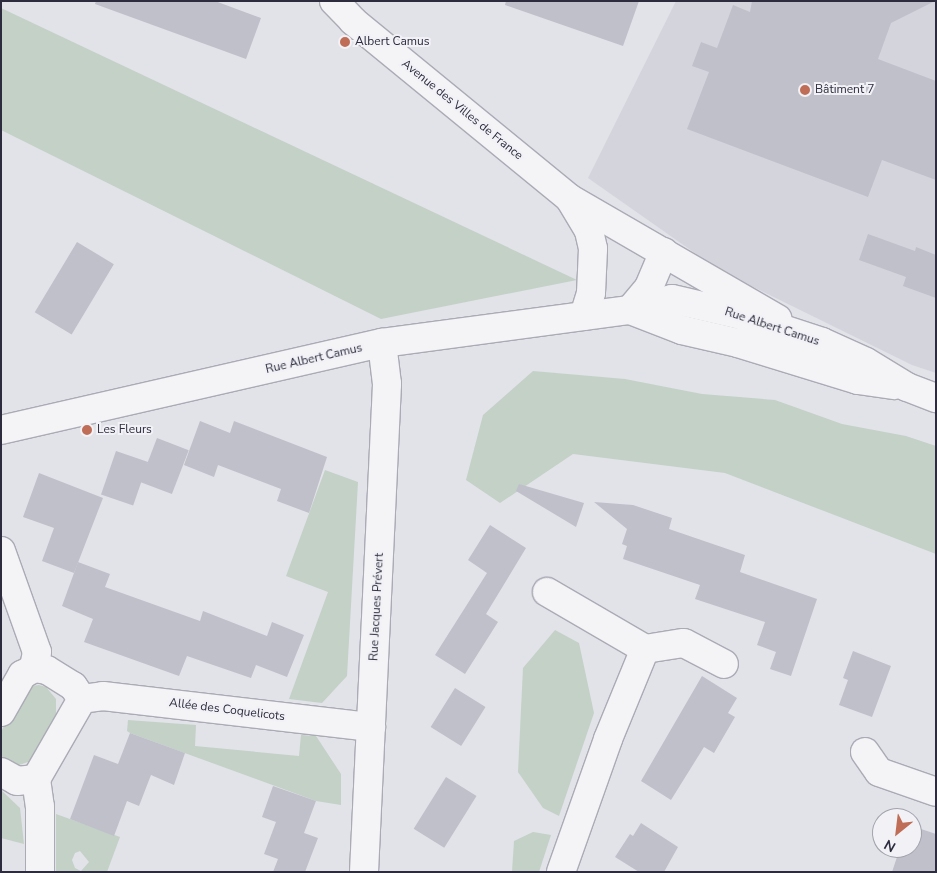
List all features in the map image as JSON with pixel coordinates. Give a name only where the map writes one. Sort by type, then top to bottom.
[{"type":"street","name":"Avenue des Villes de France","points":[[334,1],[353,21],[569,198],[664,252],[734,296],[822,342]]},
{"type":"street","name":"Avenue des Villes de France","points":[[569,198],[588,231],[593,249],[591,293],[584,316]]},
{"type":"street","points":[[630,310],[649,287],[664,252]]},
{"type":"street","name":"Rue Albert Camus","points":[[1,430],[382,343],[630,310],[672,299],[740,315],[822,342],[866,362],[907,387],[936,398]]},
{"type":"street","name":"Rue Albert Camus","points":[[630,310],[682,330],[738,343],[858,380],[907,387]]},
{"type":"street","name":"Rue Jacques Prévert","points":[[364,872],[387,384],[382,343]]},
{"type":"street","points":[[1,551],[37,652],[34,668]]},
{"type":"street","points":[[547,592],[645,649],[684,643],[724,664]]},
{"type":"street","points":[[561,872],[608,739],[645,649]]},
{"type":"street","points":[[1,712],[22,676],[34,668],[47,670],[73,686],[82,699],[36,779],[40,807],[40,872]]},
{"type":"street","name":"Allée des Coquelicots","points":[[82,699],[103,696],[371,727]]},
{"type":"street","points":[[865,752],[879,772],[936,792]]},
{"type":"street","points":[[1,772],[17,781],[36,779]]},
{"type":"shaded area","points":[[676,1],[936,1],[936,373],[912,365],[719,270],[588,178]]},
{"type":"shaded area","points":[[1,8],[577,280],[381,319],[1,130]]},
{"type":"shaded area","points":[[533,371],[625,379],[702,394],[775,400],[842,424],[906,436],[936,446],[936,554],[725,473],[573,454],[500,503],[466,480],[483,415]]},
{"type":"shaded area","points":[[325,470],[358,482],[347,676],[322,703],[289,699],[328,592],[286,576]]},
{"type":"shaded area","points":[[555,630],[579,643],[594,713],[559,816],[543,808],[518,772],[523,668]]},
{"type":"shaded area","points":[[39,685],[46,687],[56,699],[56,714],[37,755],[31,761],[16,766],[1,756],[1,732],[19,695],[31,686]]},
{"type":"shaded area","points":[[128,720],[196,725],[195,746],[299,756],[301,735],[316,736],[341,774],[341,805],[316,801],[130,733],[127,731]]},
{"type":"shaded area","points":[[1,790],[20,808],[24,844],[1,838]]},
{"type":"shaded area","points":[[56,814],[120,837],[107,872],[56,872]],"holes":[[[80,851],[89,862],[81,871],[75,868],[72,860],[75,853]]]},
{"type":"shaded area","points":[[533,832],[551,835],[539,872],[512,872],[514,841]]},
{"type":"building","points":[[96,1],[215,1],[261,18],[246,59],[95,4]]},
{"type":"building","points":[[506,1],[639,1],[623,46],[505,5]]},
{"type":"building","name":"Bâtiment 7","points":[[752,1],[935,1],[891,23],[878,59],[936,81],[936,180],[882,160],[868,197],[687,129],[709,72],[692,66],[701,42],[717,48],[733,5],[750,12]]},
{"type":"building","points":[[868,234],[915,251],[916,247],[936,255],[936,298],[903,286],[906,277],[859,260]]},
{"type":"building","points":[[77,242],[114,264],[72,334],[35,312]]},
{"type":"building","points":[[200,421],[230,433],[234,421],[327,457],[309,513],[277,501],[281,489],[218,465],[214,477],[184,465]]},
{"type":"building","points":[[157,438],[189,450],[172,494],[140,482]]},
{"type":"building","points":[[116,451],[148,462],[133,506],[101,494]]},
{"type":"building","points":[[39,473],[103,498],[74,573],[42,561],[54,528],[23,517]]},
{"type":"building","points":[[519,484],[584,503],[576,527],[516,491]]},
{"type":"building","points":[[594,502],[633,505],[672,518],[669,529],[745,555],[740,572],[817,599],[791,676],[770,669],[776,652],[757,645],[765,622],[695,599],[700,585],[623,559],[627,546],[622,544],[627,529]]},
{"type":"building","points":[[490,525],[526,548],[486,614],[498,622],[465,674],[435,655],[487,573],[468,560]]},
{"type":"building","points":[[78,562],[110,574],[105,587],[200,621],[203,611],[267,636],[272,622],[304,635],[287,677],[256,665],[251,678],[187,656],[179,676],[84,642],[93,619],[62,606]]},
{"type":"building","points":[[853,651],[891,666],[872,717],[839,705],[848,680],[843,678]]},
{"type":"building","points":[[702,676],[737,698],[728,713],[735,717],[714,753],[704,747],[671,800],[641,781]]},
{"type":"building","points":[[455,688],[486,707],[461,746],[431,727]]},
{"type":"building","points":[[130,733],[185,753],[174,785],[151,775],[139,806],[127,801],[114,836],[70,819],[94,755],[118,764]]},
{"type":"building","points":[[446,777],[477,796],[444,848],[414,829]]},
{"type":"building","points":[[273,786],[316,801],[304,833],[318,838],[305,872],[273,872],[278,859],[264,854],[276,822],[262,817]]},
{"type":"building","points":[[641,823],[678,847],[664,872],[639,872],[615,857],[630,834],[633,836]]},
{"type":"building","points":[[922,829],[936,834],[936,872],[892,872],[897,858],[922,858]]},
{"type":"place","name":"Albert Camus","points":[[345,42]]},
{"type":"place","name":"Bâtiment 7","points":[[805,90]]},
{"type":"place","name":"Les Fleurs","points":[[87,430]]}]
